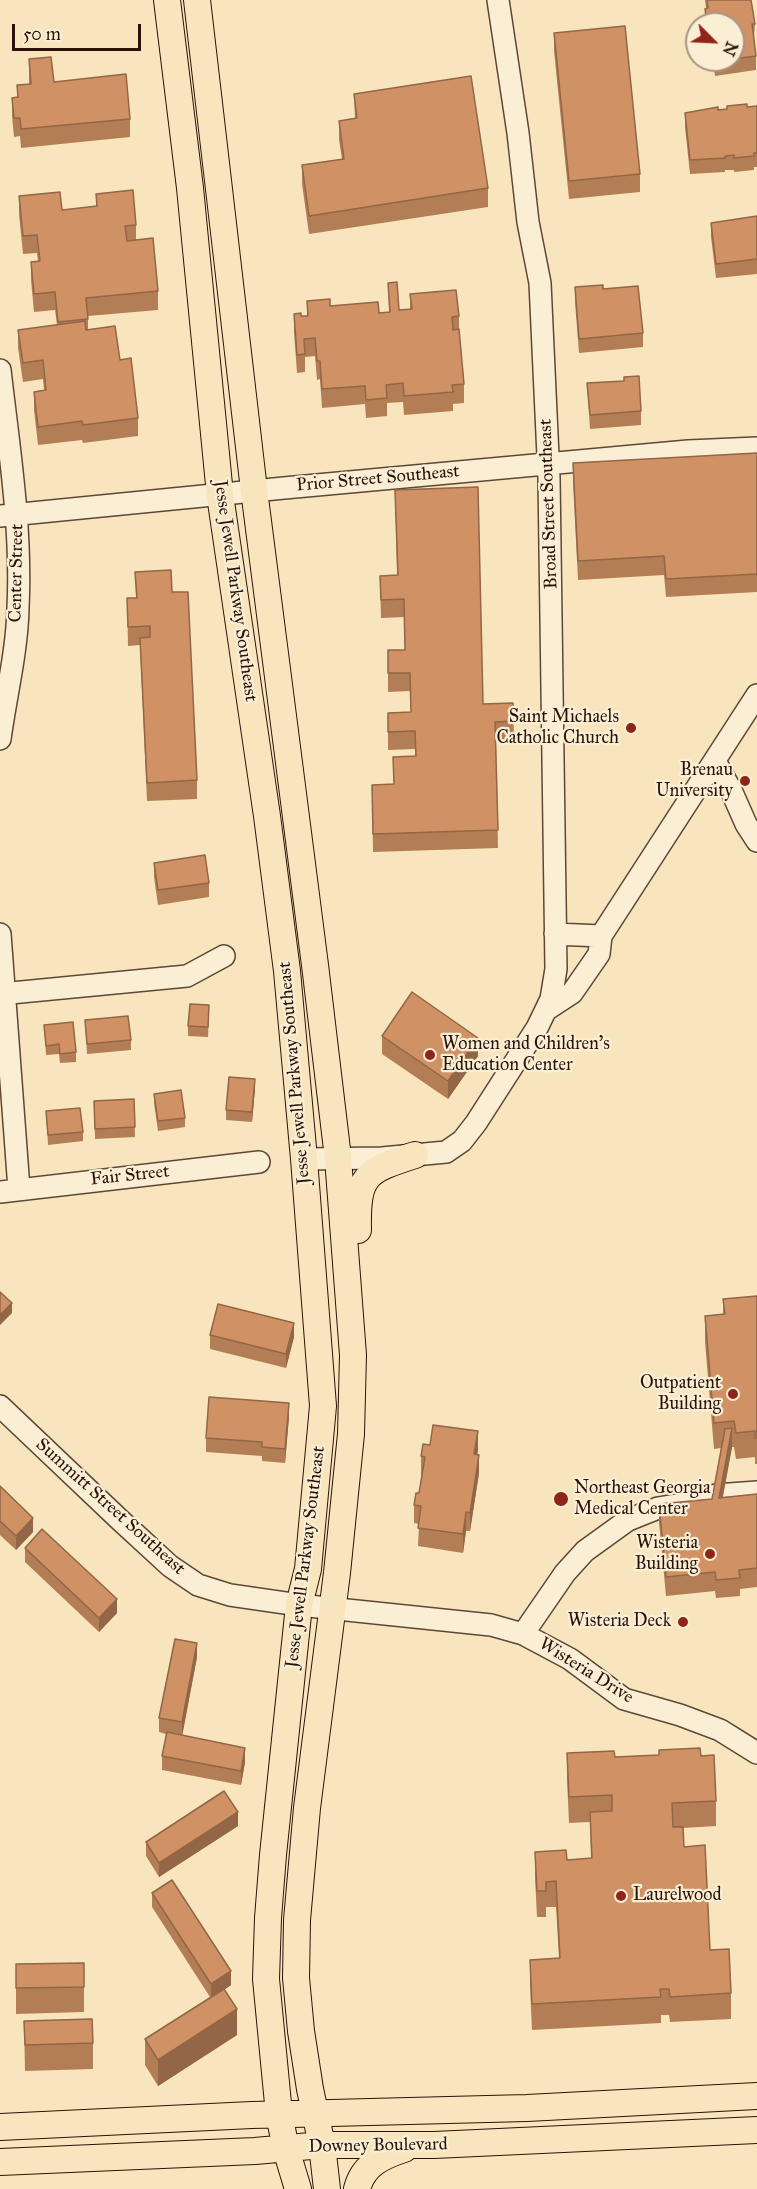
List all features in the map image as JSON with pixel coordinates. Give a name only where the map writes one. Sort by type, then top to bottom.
[{"type":"main road","name":"Jesse Jewell Parkway Southeast","points":[[168,0],[191,197],[220,495],[287,971],[323,1406],[308,1569],[299,1605],[268,1918],[266,1979],[279,2114],[286,2149],[298,2189]]},
{"type":"main road","name":"Jesse Jewell Parkway Southeast","points":[[197,0],[254,490],[338,1158],[353,1356],[351,1434],[337,1573],[307,1808],[297,1920],[296,1978],[301,2031],[322,2145],[327,2189]]},
{"type":"main road","points":[[353,1356],[361,1294],[357,1207],[361,1186],[371,1172],[383,1165],[415,1155]]},
{"type":"main road","name":"Downey Boulevard","points":[[0,2127],[279,2114],[527,2109],[757,2096]]},
{"type":"main road","name":"Downey Boulevard","points":[[0,2162],[286,2149],[322,2145],[420,2145],[757,2130]]},
{"type":"main road","points":[[357,2189],[370,2164],[390,2154],[420,2145]]},
{"type":"street","name":"Broad Street Southeast","points":[[498,0],[518,133],[528,222],[540,283],[549,464],[556,969],[554,987],[546,1010]]},
{"type":"street","name":"Center Street","points":[[0,370],[9,516],[18,608],[12,676],[0,739]]},
{"type":"street","name":"Prior Street Southeast","points":[[9,516],[254,490],[688,451],[757,447]]},
{"type":"street","points":[[304,1159],[446,1152],[462,1140],[476,1123],[546,1010],[572,993],[599,954],[601,936],[757,695]]},
{"type":"street","points":[[715,760],[746,824],[757,841]]},
{"type":"street","points":[[0,934],[9,1191]]},
{"type":"street","points":[[555,934],[601,936]]},
{"type":"street","points":[[2,994],[187,976],[224,956]]},
{"type":"street","name":"Fair Street","points":[[9,1191],[259,1162]]},
{"type":"street","name":"Summitt Street Southeast","points":[[0,1406],[170,1566],[198,1585],[230,1595],[299,1605]]},
{"type":"street","points":[[523,1634],[570,1567],[585,1551],[628,1520],[658,1508],[700,1501],[716,1495],[757,1492]]},
{"type":"street","name":"Wisteria Drive","points":[[299,1605],[491,1625],[523,1634],[570,1659],[624,1699],[680,1715],[720,1730],[757,1753]]},
{"type":"building","points":[[707,0],[751,0],[755,24],[752,24],[756,56],[745,57],[745,12],[705,12],[705,9],[708,8]]},
{"type":"building","points":[[625,26],[640,174],[569,181],[554,33]]},
{"type":"building","points":[[51,57],[54,82],[126,74],[130,119],[21,129],[20,118],[14,118],[12,98],[18,97],[17,85],[31,84],[29,59]]},
{"type":"building","points":[[471,76],[488,188],[309,216],[302,165],[344,159],[339,121],[357,118],[354,94]]},
{"type":"building","points":[[747,104],[747,107],[757,106],[757,153],[754,153],[754,156],[734,158],[734,155],[725,156],[725,158],[690,160],[685,113],[718,107],[718,110],[727,109],[727,106]]},
{"type":"building","points":[[133,190],[136,225],[125,226],[127,241],[153,238],[158,291],[86,298],[88,319],[58,322],[55,292],[34,294],[31,262],[40,261],[37,235],[23,236],[19,196],[60,192],[62,210],[97,206],[96,194]]},
{"type":"building","points":[[757,216],[757,259],[716,264],[711,223]]},
{"type":"building","points":[[397,282],[399,310],[412,309],[410,294],[456,290],[459,316],[452,317],[453,330],[459,329],[464,384],[452,385],[453,392],[404,396],[403,383],[386,385],[387,398],[366,400],[365,386],[322,389],[320,361],[317,361],[315,338],[304,339],[305,354],[297,355],[294,314],[301,313],[301,316],[308,316],[307,301],[330,299],[330,306],[378,302],[379,313],[390,312],[388,283]]},
{"type":"building","points":[[603,285],[603,289],[638,286],[643,333],[579,339],[575,287]]},
{"type":"building","points":[[85,321],[86,330],[115,326],[120,360],[131,358],[138,418],[83,425],[82,421],[38,427],[34,392],[46,390],[43,360],[23,363],[18,330]]},
{"type":"building","points":[[639,376],[641,411],[590,415],[587,383],[624,381],[624,377]]},
{"type":"building","points":[[757,453],[757,574],[666,579],[664,556],[578,561],[573,463]]},
{"type":"building","points":[[478,487],[483,704],[513,703],[514,721],[495,722],[498,830],[373,834],[372,785],[394,784],[393,757],[416,756],[415,731],[388,732],[388,713],[411,712],[410,673],[388,673],[388,650],[405,650],[404,599],[381,600],[380,576],[398,575],[395,490]]},
{"type":"building","points":[[171,570],[172,592],[188,592],[197,780],[147,783],[140,638],[150,637],[150,626],[128,627],[127,598],[137,598],[135,572]]},
{"type":"building","points":[[205,855],[209,883],[158,890],[154,863]]},
{"type":"building","name":"Women and Children's Education Center","points":[[412,992],[478,1038],[448,1081],[382,1036]]},
{"type":"building","points":[[190,1004],[209,1005],[208,1027],[188,1026]]},
{"type":"building","points":[[128,1016],[131,1040],[87,1044],[85,1020]]},
{"type":"building","points":[[73,1022],[76,1052],[60,1054],[59,1044],[46,1046],[44,1025]]},
{"type":"building","points":[[229,1077],[255,1079],[252,1112],[226,1110]]},
{"type":"building","points":[[181,1090],[185,1118],[158,1121],[154,1094]]},
{"type":"building","points":[[134,1099],[135,1127],[95,1129],[94,1101]]},
{"type":"building","points":[[80,1108],[83,1132],[48,1135],[46,1111]]},
{"type":"building","points":[[0,1292],[12,1303],[0,1315]]},
{"type":"building","name":"Outpatient Building","points":[[757,1296],[757,1438],[755,1438],[755,1431],[736,1433],[734,1421],[714,1423],[705,1316],[725,1314],[723,1299]]},
{"type":"building","points":[[218,1304],[294,1323],[286,1354],[210,1335]]},
{"type":"building","points":[[209,1397],[289,1403],[285,1449],[262,1447],[262,1442],[206,1438]]},
{"type":"building","points":[[433,1425],[478,1431],[474,1454],[479,1455],[470,1513],[466,1512],[463,1534],[418,1528],[421,1506],[414,1505],[416,1493],[419,1493],[425,1457],[421,1456],[423,1444],[430,1445]]},
{"type":"building","name":"Wisteria Building","points":[[732,1428],[719,1498],[757,1494],[757,1568],[739,1570],[740,1578],[716,1580],[715,1572],[666,1577],[659,1504],[712,1499],[725,1429]]},
{"type":"building","points":[[0,1486],[33,1518],[16,1536],[0,1521]]},
{"type":"building","points":[[42,1529],[117,1599],[99,1618],[25,1548]]},
{"type":"building","points":[[175,1639],[197,1643],[182,1722],[159,1718]]},
{"type":"building","points":[[167,1732],[245,1748],[241,1771],[162,1756]]},
{"type":"building","name":"Laurelwood","points":[[700,1748],[701,1756],[714,1755],[716,1801],[672,1803],[673,1827],[683,1827],[684,1847],[705,1845],[710,1950],[729,1949],[731,1993],[670,1997],[669,1989],[660,1989],[661,1997],[532,2004],[530,1960],[560,1958],[556,1881],[546,1882],[546,1891],[537,1891],[535,1852],[566,1850],[567,1860],[592,1858],[590,1812],[612,1811],[612,1795],[569,1797],[567,1753],[614,1751],[615,1757],[659,1755],[659,1750]]},
{"type":"building","points":[[224,1791],[238,1812],[159,1863],[146,1842]]},
{"type":"building","points":[[172,1880],[231,1971],[211,1984],[152,1893]]},
{"type":"building","points":[[84,1963],[84,1987],[16,1988],[16,1964]]},
{"type":"building","points":[[224,1989],[237,2009],[158,2060],[145,2039]]},
{"type":"building","points":[[92,2019],[93,2043],[25,2045],[24,2021]]},
{"type":"place","name":"Saint Michaels Catholic Church","points":[[631,728]]},
{"type":"place","name":"Brenau University","points":[[745,781]]},
{"type":"place","name":"Women and Children's Education Center","points":[[430,1055]]},
{"type":"place","name":"Outpatient Building","points":[[733,1394]]},
{"type":"place","name":"Northeast Georgia Medical Center","points":[[561,1499]]},
{"type":"place","name":"Wisteria Building","points":[[710,1554]]},
{"type":"place","name":"Wisteria Deck","points":[[683,1622]]},
{"type":"place","name":"Laurelwood","points":[[621,1896]]}]
